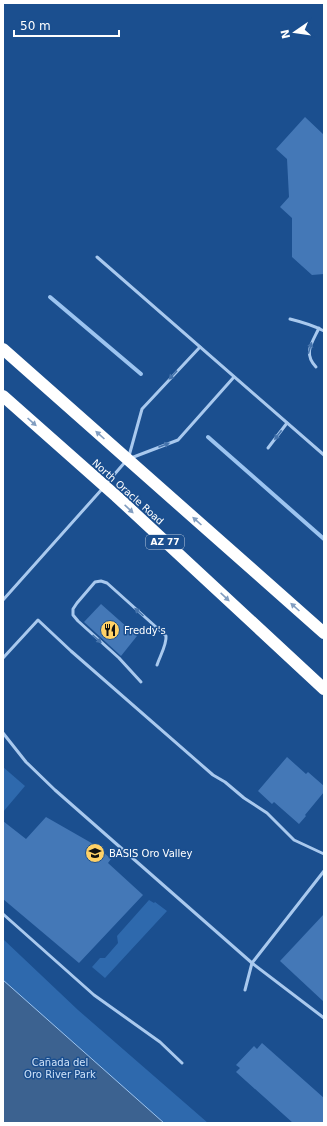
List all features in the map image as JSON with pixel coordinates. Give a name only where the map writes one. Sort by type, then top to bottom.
[{"type":"highway","points":[[3,349],[324,633]]},
{"type":"highway","name":"North Oracle Road","points":[[3,396],[104,486],[324,689]]},
{"type":"lane","points":[[97,257],[324,455]]},
{"type":"lane","points":[[290,319],[324,331]]},
{"type":"lane","points":[[316,367],[311,362],[308,354],[319,328]]},
{"type":"lane","points":[[3,600],[128,459],[142,409],[200,347]]},
{"type":"lane","points":[[128,459],[178,440],[234,377]]},
{"type":"lane","points":[[268,448],[287,423]]},
{"type":"lane","points":[[141,682],[119,658],[78,621],[74,615],[73,610],[95,582],[101,580],[107,583],[166,636],[166,642],[158,665]]},
{"type":"lane","points":[[3,658],[38,620],[71,651],[213,775],[225,782],[244,798],[267,814],[294,840],[324,854]]},
{"type":"lane","points":[[3,732],[26,762],[55,790],[252,963],[324,1018]]},
{"type":"lane","points":[[245,990],[252,963],[324,871]]},
{"type":"lane","points":[[3,914],[94,995],[160,1042],[182,1063]]},
{"type":"green space","points":[[3,767],[25,786],[3,812]]},
{"type":"green space","points":[[149,900],[154,903],[155,902],[167,911],[105,978],[92,967],[100,958],[105,958],[118,943],[117,936]]},
{"type":"green space","name":"Cañada del Oro River Park","points":[[3,939],[78,1010],[208,1123],[3,1123]]},
{"type":"shaded area","name":"Cañada del Oro River Park","points":[[3,980],[164,1123],[3,1123]]},
{"type":"building","points":[[305,117],[324,135],[324,274],[312,275],[292,257],[292,218],[280,207],[289,197],[287,159],[276,149]]},
{"type":"building","name":"Freddy's","points":[[101,604],[137,636],[121,656],[84,622]]},
{"type":"building","points":[[287,757],[306,774],[308,772],[324,786],[324,792],[299,824],[274,802],[272,804],[258,791]]},
{"type":"building","name":"BASIS Oro Valley","points":[[46,817],[95,845],[111,859],[108,863],[143,895],[79,963],[3,899],[3,821],[26,839]]},
{"type":"building","points":[[324,914],[324,1002],[280,961]]},
{"type":"building","points":[[262,1043],[324,1098],[324,1123],[293,1123],[236,1072],[240,1068],[236,1065],[254,1046],[257,1049]]},
{"type":"waterway","points":[[50,297],[141,374]]},
{"type":"waterway","points":[[208,437],[324,539]]},
{"type":"place","name":"Freddy's","points":[[110,630]]},
{"type":"place","name":"BASIS Oro Valley","points":[[95,853]]}]
